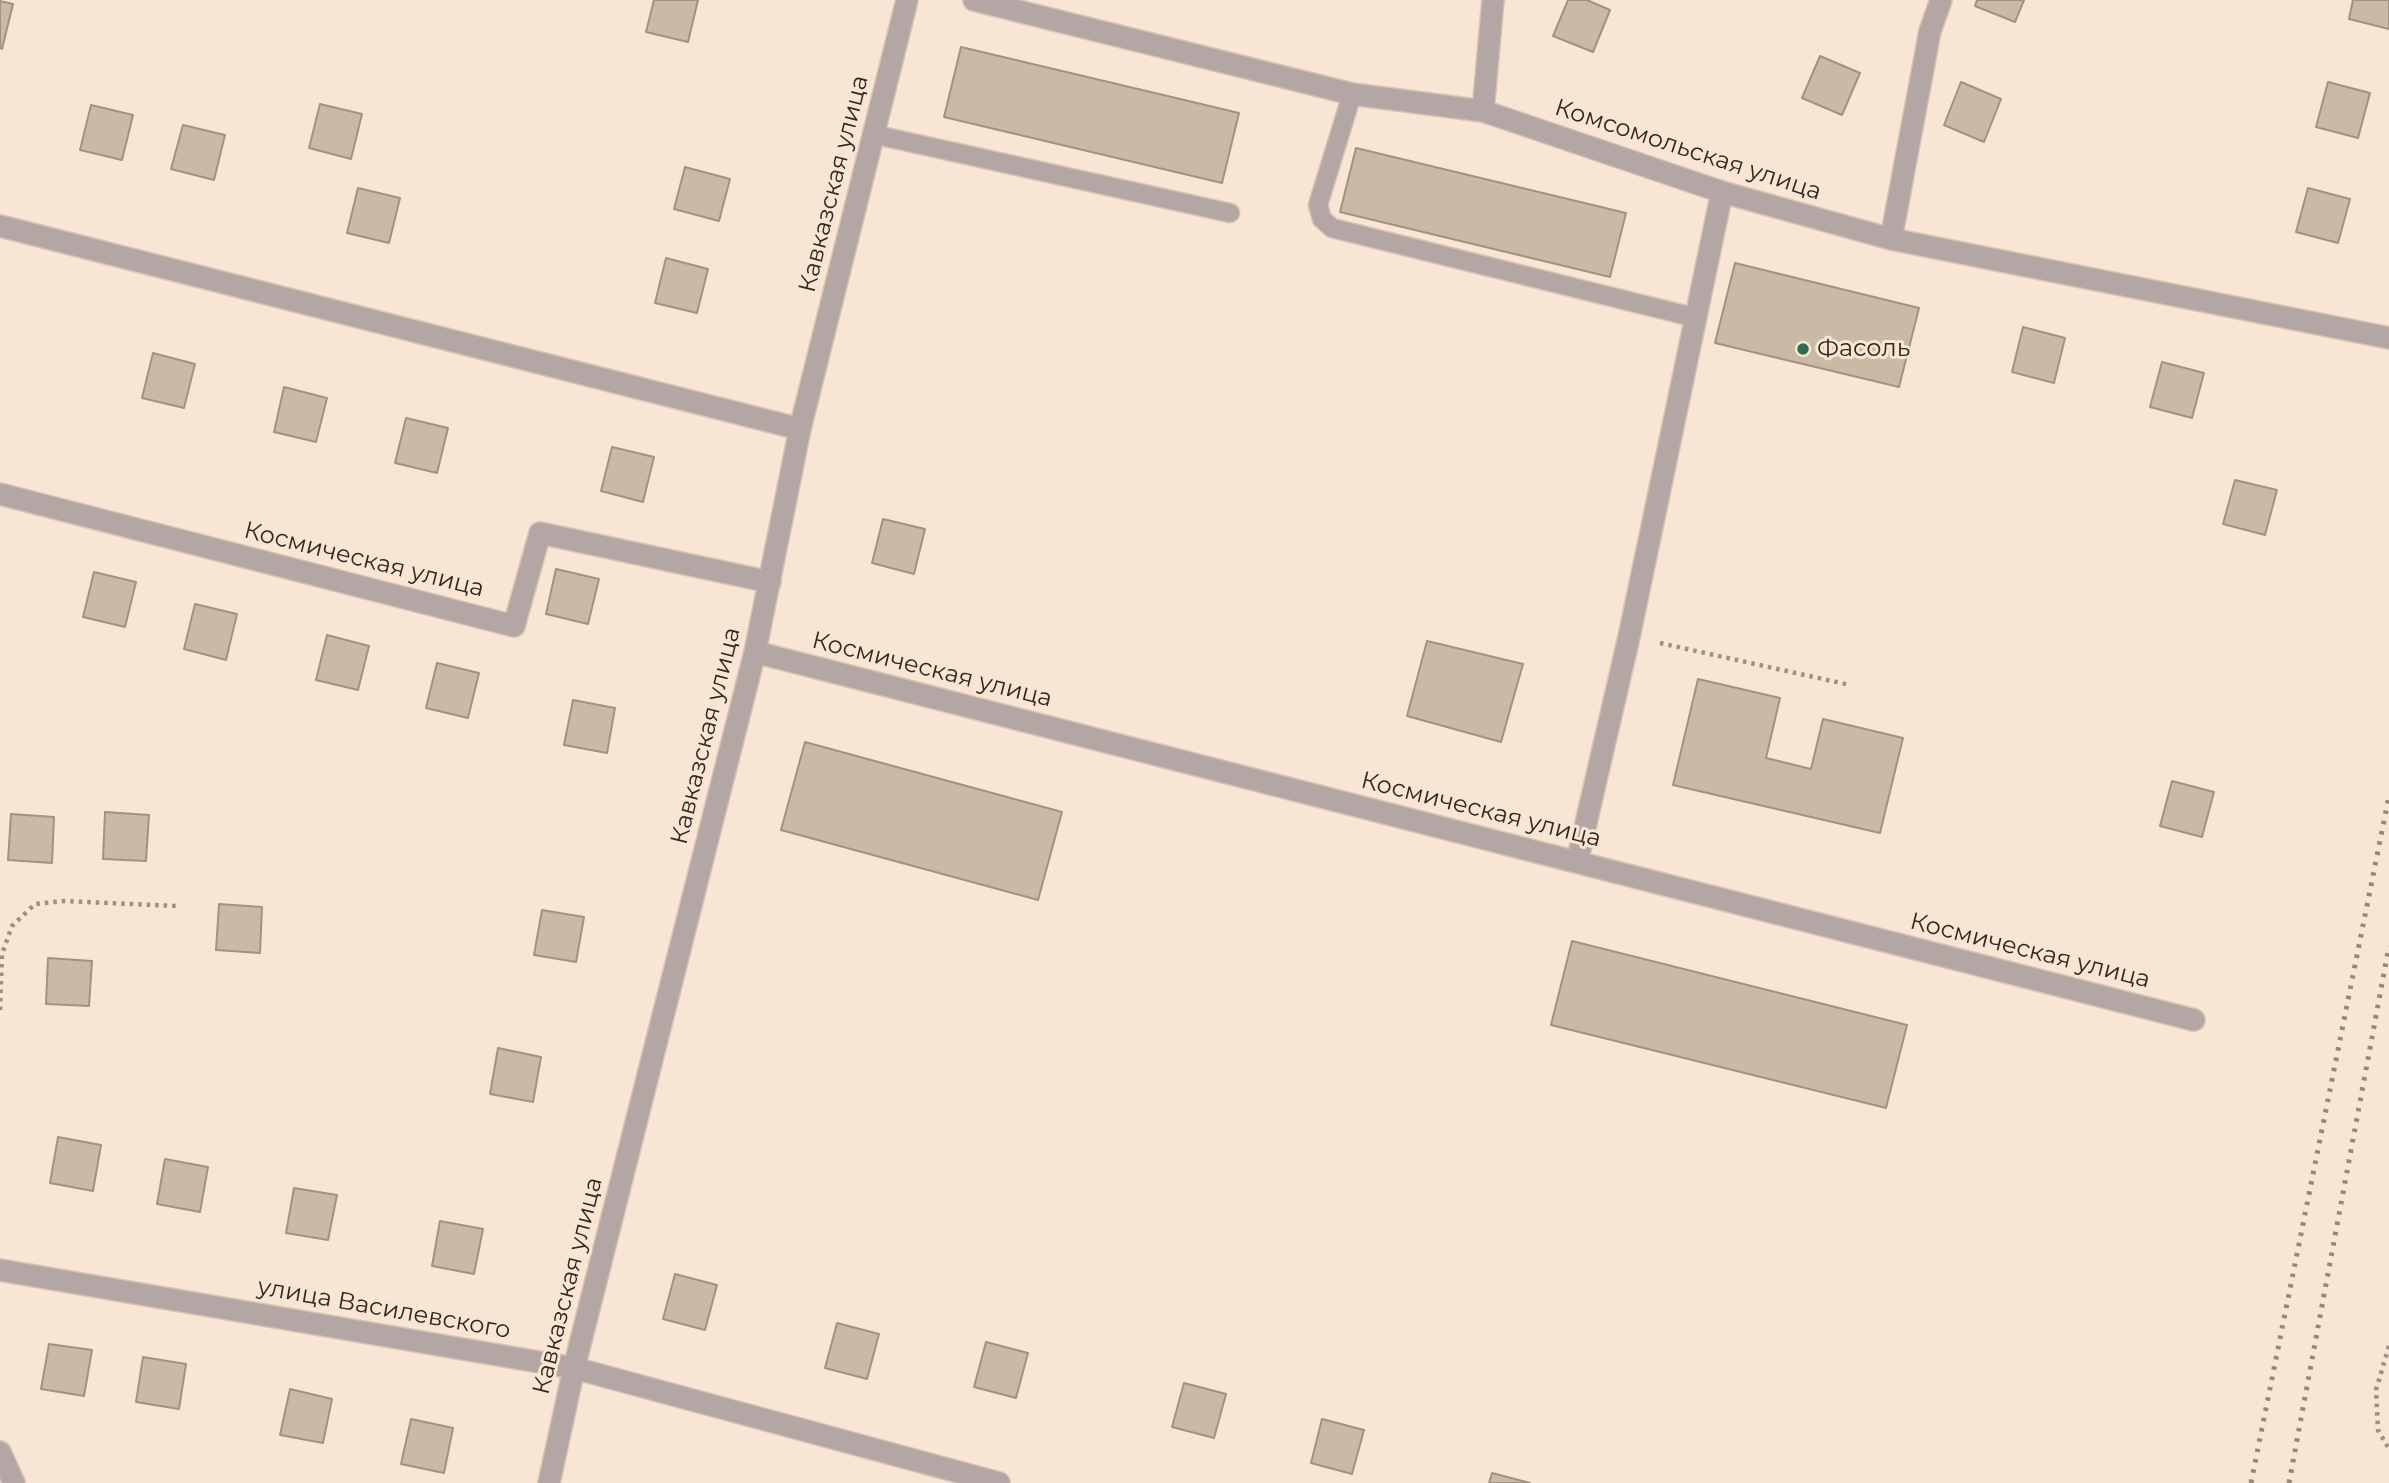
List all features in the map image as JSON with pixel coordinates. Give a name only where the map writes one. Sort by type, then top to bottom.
[{"type":"street","name":"Кавказская улица","points":[[549,1483],[574,1367],[755,652],[800,429],[907,0]]},
{"type":"street","name":"Комсомольская улица","points":[[974,0],[1352,94],[1483,111],[1722,192],[1891,239],[2389,338]]},
{"type":"street","points":[[1483,111],[1493,0]]},
{"type":"street","points":[[1891,239],[1930,30],[1941,0]]},
{"type":"street","points":[[1577,862],[1629,637],[1722,192]]},
{"type":"street","points":[[0,226],[800,429]]},
{"type":"street","name":"Космическая улица","points":[[0,494],[514,626],[540,533],[770,582]]},
{"type":"street","name":"Космическая улица","points":[[755,652],[2194,1020]]},
{"type":"street","name":"улица Василевского","points":[[0,1270],[574,1367],[999,1483]]},
{"type":"street","points":[[0,1452],[13,1483]]},
{"type":"lane","points":[[1352,94],[1318,205],[1322,219],[1332,228],[1697,318]]},
{"type":"lane","points":[[872,134],[1230,213]]},
{"type":"path","points":[[1629,637],[1850,685]]},
{"type":"path","points":[[0,1010],[2,954],[12,926],[35,904],[64,901],[177,906]]},
{"type":"path","points":[[2389,1346],[2376,1390],[2378,1430],[2389,1449]]},
{"type":"building","points":[[654,0],[698,0],[688,42],[646,32]]},
{"type":"building","points":[[1568,0],[1587,0],[1610,10],[1593,52],[1553,36]]},
{"type":"building","points":[[1977,0],[2024,0],[2015,22],[1975,6]]},
{"type":"building","points":[[2353,0],[2389,0],[2389,29],[2349,19]]},
{"type":"building","points":[[0,1],[13,4],[2,49],[0,48]]},
{"type":"building","points":[[961,47],[1239,113],[1222,183],[944,117]]},
{"type":"building","points":[[1820,56],[1860,73],[1842,115],[1802,98]]},
{"type":"building","points":[[1961,82],[2001,99],[1984,142],[1944,125]]},
{"type":"building","points":[[2328,82],[2370,93],[2358,138],[2316,127]]},
{"type":"building","points":[[320,104],[362,114],[351,159],[309,148]]},
{"type":"building","points":[[91,105],[133,115],[122,160],[80,150]]},
{"type":"building","points":[[183,125],[225,135],[214,180],[171,169]]},
{"type":"building","points":[[1356,148],[1626,213],[1610,277],[1340,212]]},
{"type":"building","points":[[685,167],[730,179],[719,221],[674,209]]},
{"type":"building","points":[[358,188],[400,198],[389,243],[347,233]]},
{"type":"building","points":[[2308,188],[2350,199],[2338,243],[2296,232]]},
{"type":"building","points":[[666,258],[708,269],[697,313],[655,303]]},
{"type":"building","points":[[1735,263],[1919,308],[1899,387],[1715,343]]},
{"type":"building","points":[[2023,327],[2065,338],[2054,383],[2012,372]]},
{"type":"building","points":[[153,353],[195,364],[184,408],[142,398]]},
{"type":"building","points":[[2162,362],[2204,373],[2192,418],[2150,407]]},
{"type":"building","points":[[284,387],[327,398],[316,442],[274,432]]},
{"type":"building","points":[[406,418],[448,428],[437,473],[395,463]]},
{"type":"building","points":[[612,447],[654,457],[643,502],[601,491]]},
{"type":"building","points":[[2235,480],[2277,490],[2265,535],[2223,524]]},
{"type":"building","points":[[883,519],[925,529],[914,574],[872,563]]},
{"type":"building","points":[[556,569],[599,579],[588,624],[546,614]]},
{"type":"building","points":[[94,572],[136,582],[125,627],[83,617]]},
{"type":"building","points":[[195,604],[237,614],[226,660],[184,649]]},
{"type":"building","points":[[327,635],[369,646],[358,690],[316,680]]},
{"type":"building","points":[[1427,641],[1523,664],[1501,742],[1407,716]]},
{"type":"building","points":[[437,663],[479,673],[468,718],[426,708]]},
{"type":"building","points":[[1698,679],[1780,698],[1766,758],[1811,769],[1823,719],[1903,738],[1880,833],[1673,785]]},
{"type":"building","points":[[573,700],[615,708],[607,753],[564,745]]},
{"type":"building","points":[[805,742],[1062,812],[1038,900],[781,830]]},
{"type":"building","points":[[2172,781],[2214,792],[2202,837],[2160,826]]},
{"type":"building","points":[[105,812],[149,815],[146,861],[103,859]]},
{"type":"building","points":[[11,814],[54,817],[52,863],[8,860]]},
{"type":"building","points":[[219,904],[262,907],[260,953],[216,950]]},
{"type":"building","points":[[542,910],[584,917],[576,962],[534,955]]},
{"type":"building","points":[[1572,941],[1907,1025],[1886,1108],[1551,1025]]},
{"type":"building","points":[[48,958],[92,961],[89,1006],[46,1004]]},
{"type":"building","points":[[498,1048],[541,1057],[533,1102],[490,1094]]},
{"type":"building","points":[[58,1137],[101,1145],[93,1191],[50,1183]]},
{"type":"building","points":[[165,1159],[208,1167],[200,1212],[157,1204]]},
{"type":"building","points":[[294,1188],[337,1195],[328,1240],[286,1233]]},
{"type":"building","points":[[440,1221],[483,1229],[474,1274],[432,1266]]},
{"type":"building","points":[[675,1274],[717,1285],[705,1330],[663,1319]]},
{"type":"building","points":[[837,1323],[879,1334],[867,1379],[825,1368]]},
{"type":"building","points":[[986,1342],[1028,1353],[1016,1398],[974,1387]]},
{"type":"building","points":[[49,1344],[92,1350],[84,1396],[41,1389]]},
{"type":"building","points":[[143,1357],[186,1364],[179,1409],[136,1402]]},
{"type":"building","points":[[1184,1383],[1226,1394],[1214,1438],[1172,1427]]},
{"type":"building","points":[[290,1389],[332,1399],[323,1443],[280,1435]]},
{"type":"building","points":[[411,1419],[453,1428],[444,1473],[401,1464]]},
{"type":"building","points":[[1322,1419],[1364,1430],[1352,1474],[1311,1463]]},
{"type":"building","points":[[1492,1473],[1530,1483],[1489,1483]]},
{"type":"railway","points":[[2251,1483],[2389,796]]},
{"type":"railway","points":[[2289,1483],[2389,946]]},
{"type":"place","name":"Фасоль","points":[[1803,349]]}]
